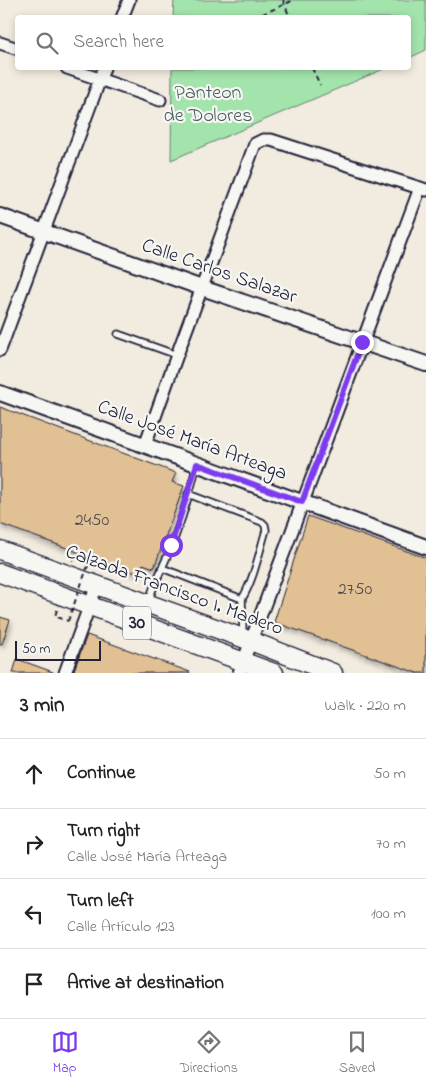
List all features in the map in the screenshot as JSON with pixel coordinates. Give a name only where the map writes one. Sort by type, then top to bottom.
[{"type":"main road","name":"Calzada Francisco I. Madero","points":[[0,550],[333,673]]},
{"type":"main road","name":"30","points":[[0,573],[89,606],[241,667],[274,673]]},
{"type":"street","points":[[123,15],[129,0]]},
{"type":"street","points":[[0,43],[15,48]]},
{"type":"street","points":[[73,70],[160,100]]},
{"type":"street","points":[[0,350],[103,70]]},
{"type":"street","points":[[145,445],[255,144],[263,140],[271,140],[423,189],[247,640],[241,667]]},
{"type":"street","name":"Calle Carlos Salazar","points":[[0,216],[202,288],[426,364]]},
{"type":"street","name":"Calle José María Arteaga","points":[[0,392],[426,547]]},
{"type":"street","points":[[65,673],[97,586]]},
{"type":"lane","points":[[118,334],[177,355]]},
{"type":"lane","points":[[148,604],[197,464]]},
{"type":"lane","points":[[188,494],[265,524],[266,530],[253,573],[242,599],[247,640]]},
{"type":"lane","points":[[162,568],[242,599]]},
{"type":"path","points":[[283,0],[289,15]]},
{"type":"path","points":[[261,15],[294,0]]},
{"type":"path","points":[[313,70],[320,85]]},
{"type":"path","points":[[75,555],[104,565]]},
{"type":"path","points":[[55,616],[68,622],[90,560]]},
{"type":"green space","points":[[174,0],[426,0],[426,50],[411,57],[411,15],[173,15]]},
{"type":"green space","name":"Panteon de Dolores","points":[[172,70],[381,70],[171,160]]},
{"type":"building","points":[[0,407],[176,473],[172,482],[184,486],[154,568],[143,564],[139,574],[0,524]]},
{"type":"building","points":[[308,516],[426,558],[426,673],[417,673],[274,622]]},
{"type":"building","points":[[0,617],[10,620],[2,644],[0,644]]},
{"type":"building","points":[[87,635],[190,672],[73,673]]},
{"type":"building","points":[[17,659],[53,672],[53,673],[13,673]]},
{"type":"route","points":[[171,545],[197,464],[302,502],[362,342]]}]
